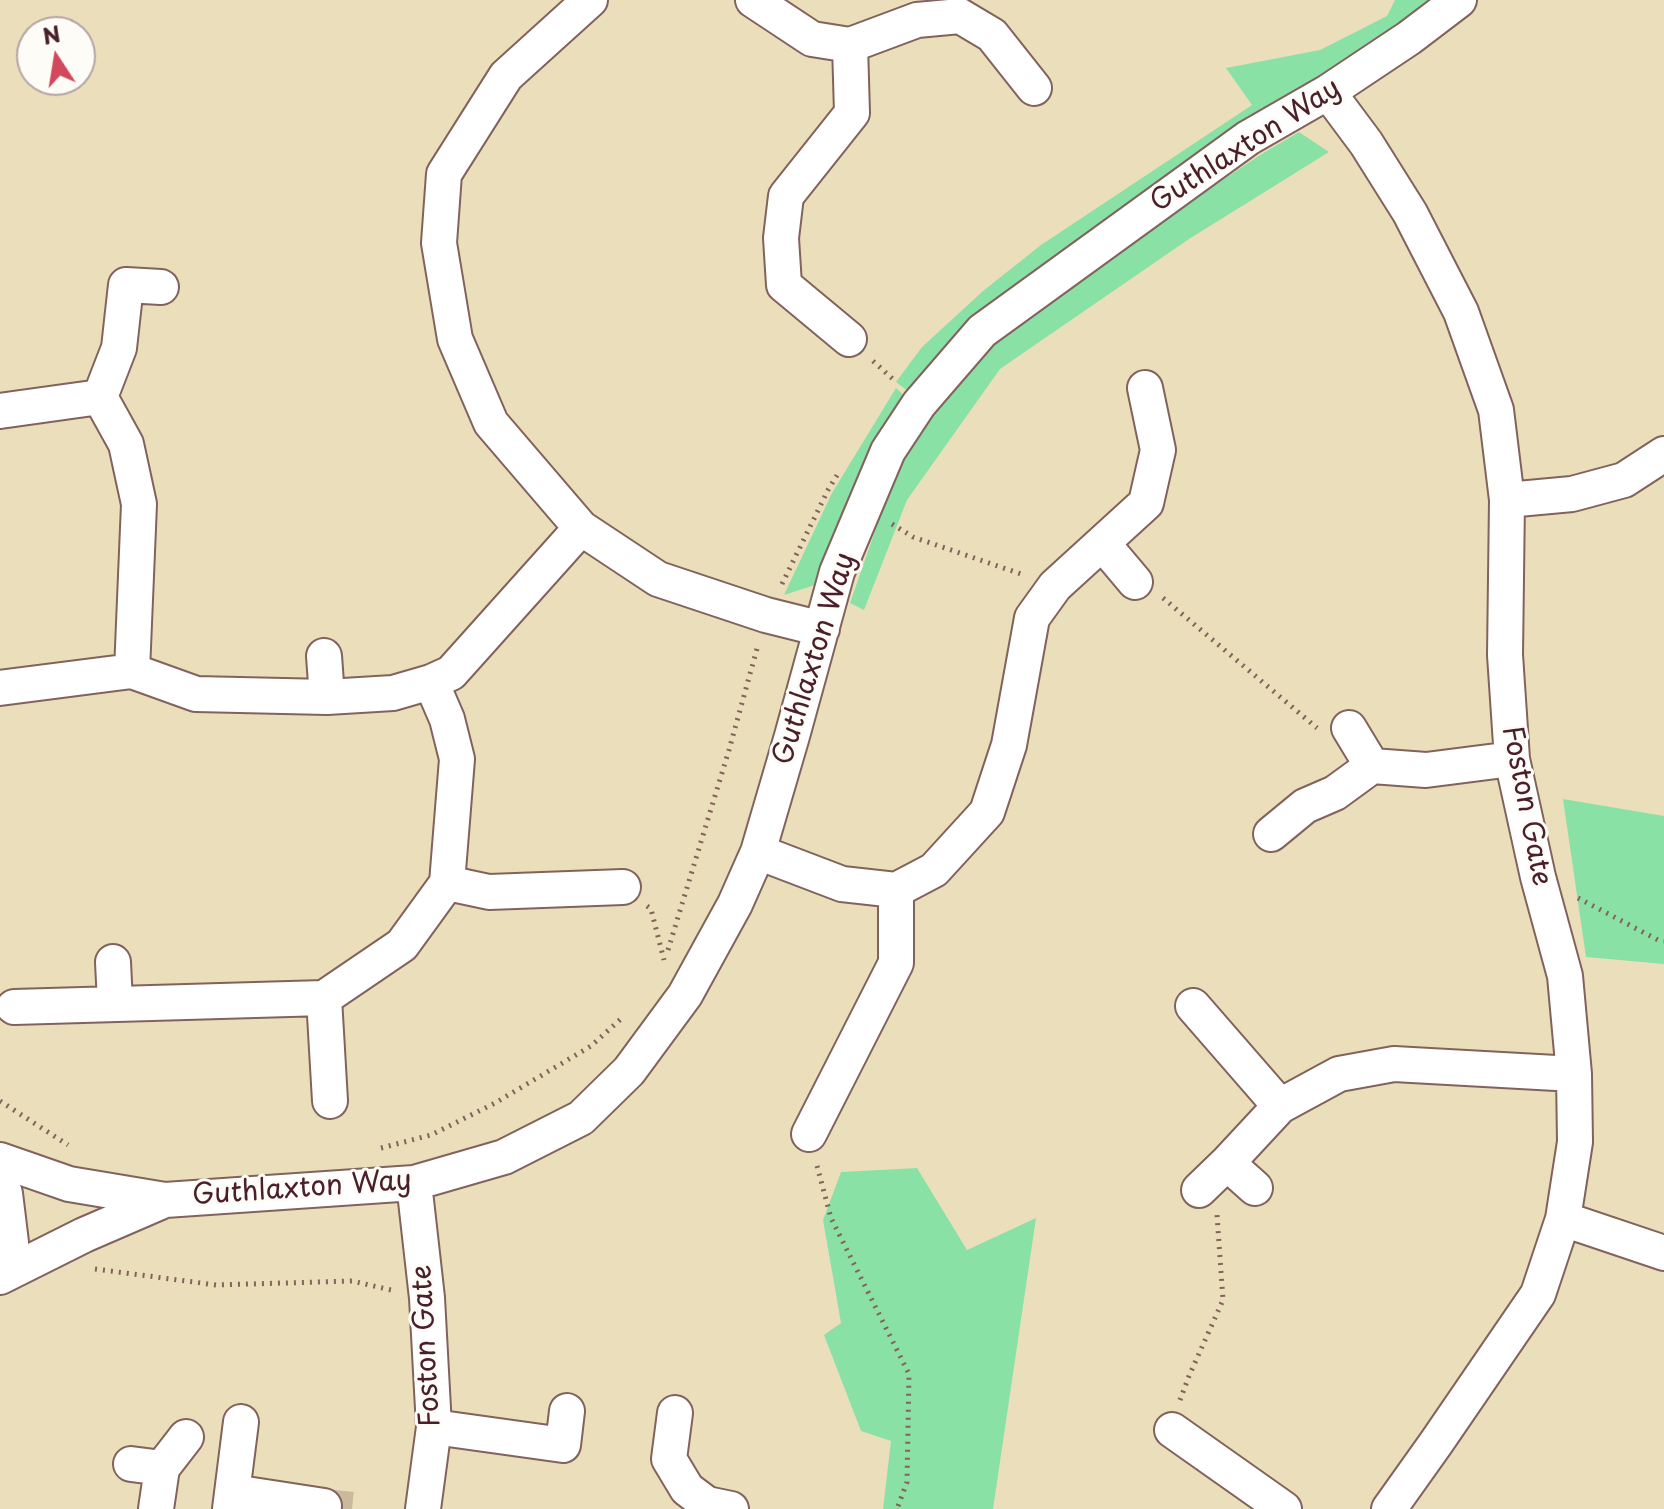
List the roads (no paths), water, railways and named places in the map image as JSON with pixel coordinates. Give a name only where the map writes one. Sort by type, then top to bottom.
[{"type":"main road","points":[[0,1194],[6,1243],[0,1259]]},
{"type":"street","points":[[590,0],[506,76],[444,174],[439,243],[455,339],[491,423],[581,528],[658,579],[766,615],[822,629]]},
{"type":"street","points":[[753,0],[812,39],[850,45],[917,20],[960,16],[992,35],[1034,88]]},
{"type":"street","name":"Guthlaxton Way","points":[[0,1160],[69,1184],[165,1200],[414,1183],[504,1157],[581,1118],[629,1071],[685,995],[735,904],[758,852],[837,572],[888,451],[919,404],[982,331],[1248,138],[1328,92],[1459,0]]},
{"type":"street","points":[[849,339],[791,308],[784,285],[781,238],[786,196],[852,113],[850,45]]},
{"type":"street","name":"Foston Gate","points":[[1328,92],[1366,143],[1410,213],[1461,312],[1496,410],[1507,500],[1505,655],[1512,759],[1538,877],[1565,976],[1574,1074],[1575,1142],[1563,1219],[1538,1294],[1389,1509]]},
{"type":"street","points":[[100,397],[119,348],[126,285],[161,287]]},
{"type":"street","points":[[758,852],[842,884],[896,890],[934,870],[987,812],[1009,745],[1032,618],[1055,586],[1146,503],[1158,450],[1145,388]]},
{"type":"street","points":[[0,411],[100,397]]},
{"type":"street","points":[[100,397],[126,444],[139,504],[132,671]]},
{"type":"street","points":[[1507,500],[1572,494],[1624,480],[1664,454]]},
{"type":"street","points":[[0,688],[132,671],[196,694],[327,697],[393,693],[451,673],[581,528]]},
{"type":"street","points":[[1103,544],[1135,582]]},
{"type":"street","points":[[324,656],[327,697]]},
{"type":"street","points":[[14,1007],[324,998],[402,945],[447,883],[457,759],[447,719],[431,682]]},
{"type":"street","points":[[1349,728],[1372,766]]},
{"type":"street","points":[[1271,834],[1305,806],[1335,793],[1372,766],[1426,770],[1512,759]]},
{"type":"street","points":[[447,883],[489,892],[623,887]]},
{"type":"street","points":[[809,1134],[896,963],[896,890]]},
{"type":"street","points":[[113,962],[115,1003]]},
{"type":"street","points":[[324,998],[330,1101]]},
{"type":"street","points":[[1193,1006],[1280,1106]]},
{"type":"street","points":[[1199,1190],[1280,1106],[1339,1074],[1394,1064],[1574,1074]]},
{"type":"street","points":[[1227,1163],[1255,1188]]},
{"type":"street","name":"Foston Gate","points":[[414,1183],[427,1298],[434,1427],[423,1509]]},
{"type":"street","name":"Guthlaxton Way","points":[[0,1277],[165,1200]]},
{"type":"street","points":[[1563,1219],[1664,1253]]},
{"type":"street","points":[[434,1427],[563,1445],[567,1411]]},
{"type":"street","points":[[675,1413],[669,1459],[687,1489],[707,1504],[731,1509]]},
{"type":"street","points":[[241,1422],[231,1500],[324,1506]]},
{"type":"street","points":[[1172,1430],[1284,1509]]},
{"type":"street","points":[[156,1509],[147,1466],[186,1437]]},
{"type":"tunnel","points":[[324,1506],[352,1509]]}]
